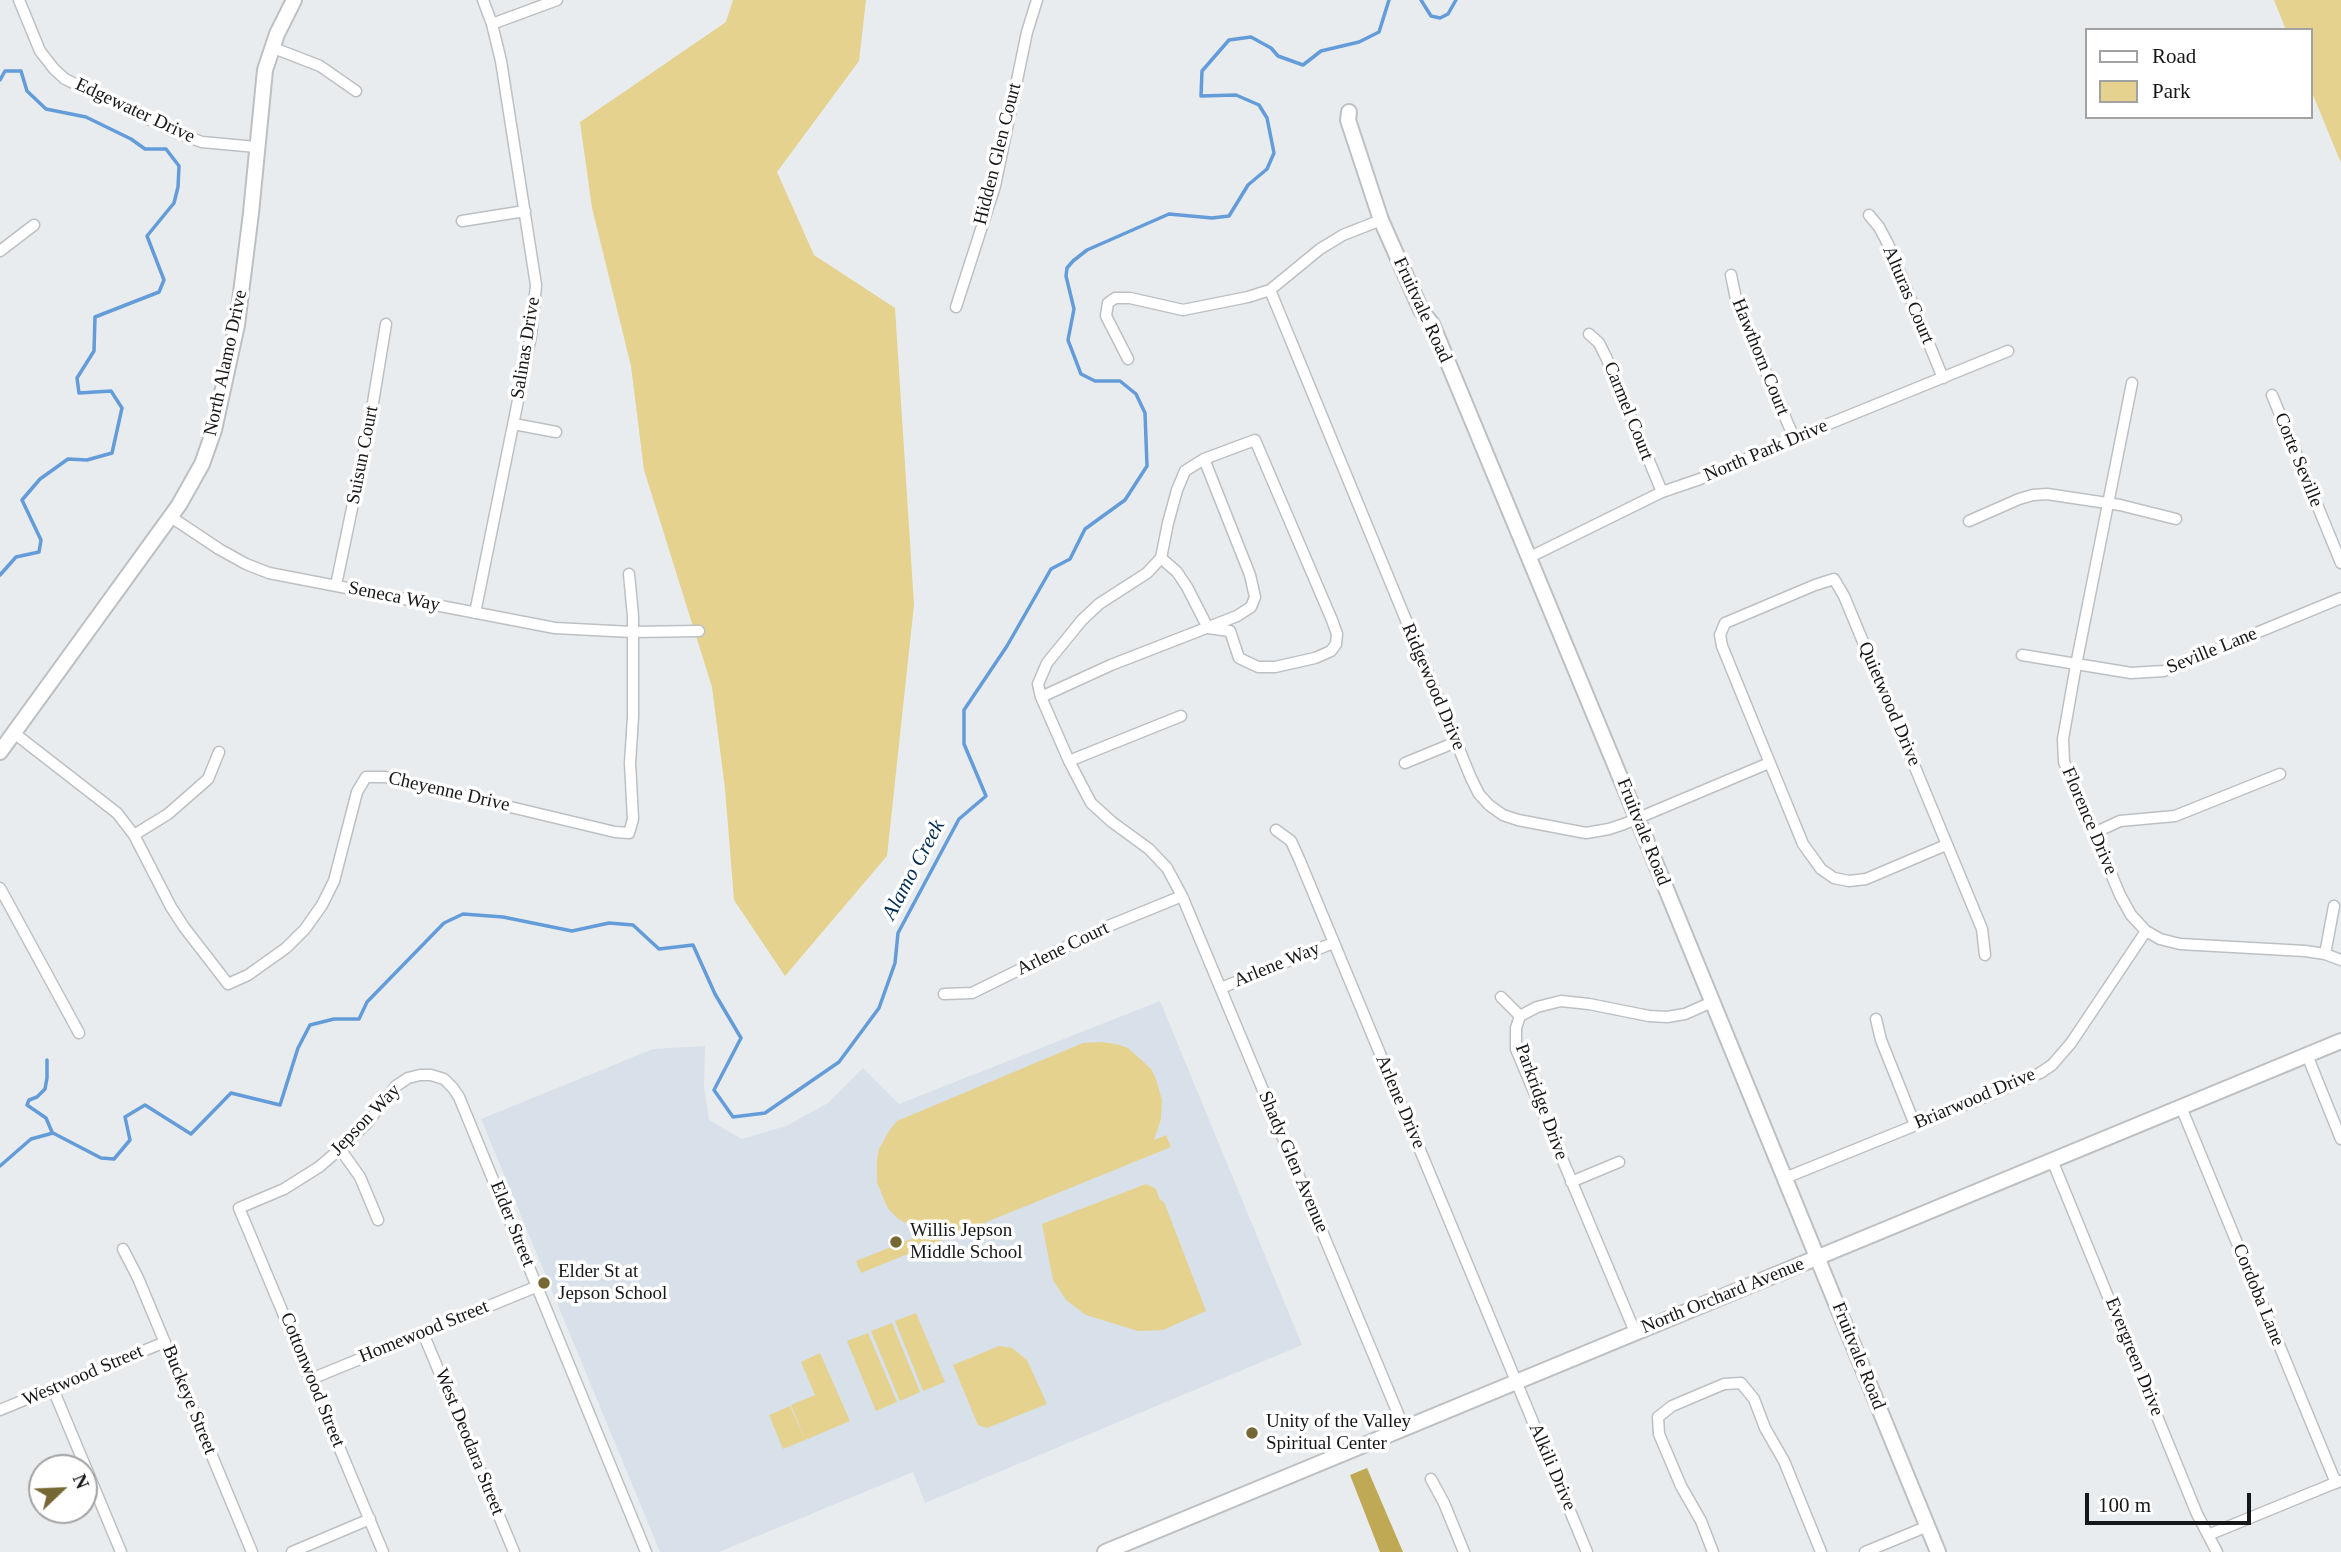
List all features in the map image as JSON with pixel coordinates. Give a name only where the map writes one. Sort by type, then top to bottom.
[{"type":"street","name":"Edgewater Drive","points":[[19,0],[40,51],[65,79],[177,133],[202,142],[256,147]]},
{"type":"street","name":"North Alamo Drive","points":[[0,752],[171,517],[202,464],[223,395],[237,325],[251,213],[262,85],[271,47],[294,0]]},
{"type":"street","name":"Salinas Drive","points":[[475,613],[536,303],[536,285],[501,61],[483,0]]},
{"type":"street","points":[[492,24],[557,0]]},
{"type":"street","name":"Hidden Glen Court","points":[[956,307],[995,186],[1027,32],[1037,0]]},
{"type":"street","points":[[271,47],[320,66],[356,91]]},
{"type":"street","name":"Fruitvale Road","points":[[1349,113],[1348,120],[1381,220],[1421,310],[1432,324],[1938,1552]]},
{"type":"street","points":[[462,221],[525,211]]},
{"type":"street","name":"Alturas Court","points":[[1869,215],[1888,244],[1943,378]]},
{"type":"street","points":[[1128,359],[1106,316],[1108,303],[1115,298],[1130,298],[1183,310],[1248,297],[1270,290],[1320,249],[1343,235],[1381,220]]},
{"type":"street","points":[[0,251],[34,225]]},
{"type":"street","name":"Hawthorn Court","points":[[1731,275],[1737,304],[1794,438]]},
{"type":"street","name":"Ridgewood Drive","points":[[1270,290],[1479,794],[1503,815],[1586,833],[1609,829],[1769,763]]},
{"type":"street","name":"Suisun Court","points":[[336,585],[369,427],[386,324]]},
{"type":"street","name":"Carmel Court","points":[[1589,334],[1599,343],[1606,358],[1662,492]]},
{"type":"street","name":"North Park Drive","points":[[1528,558],[1662,492],[1700,480],[1794,438],[2008,351]]},
{"type":"street","name":"Florence Drive","points":[[2132,383],[2076,665],[2062,752],[2120,895],[2131,915],[2146,931]]},
{"type":"street","name":"Corte Seville","points":[[2272,395],[2341,563]]},
{"type":"street","points":[[514,424],[556,432]]},
{"type":"street","points":[[1204,459],[1250,575],[1255,597],[1251,607],[1237,616],[1111,665],[1041,697],[1038,684],[1047,663],[1082,620],[1099,604],[1147,573],[1161,558],[1177,490],[1185,471],[1204,459],[1255,440],[1332,620],[1336,644],[1331,651],[1315,658],[1275,667],[1258,667],[1239,658],[1230,631],[1208,628]]},
{"type":"street","points":[[1969,521],[2032,495],[2047,494],[2108,503],[2176,519]]},
{"type":"street","name":"Seneca Way","points":[[171,517],[219,549],[269,573],[555,628],[632,632],[699,631]]},
{"type":"street","points":[[1161,558],[1177,572],[1208,628]]},
{"type":"street","points":[[629,574],[632,632]]},
{"type":"street","name":"Quietwood Drive","points":[[1834,579],[1844,596],[1946,845],[1866,879],[1849,881],[1834,878],[1821,870],[1808,854],[1769,763],[1722,646],[1721,628],[1733,618],[1834,579]]},
{"type":"street","name":"Seville Lane","points":[[2022,655],[2131,673],[2164,671],[2341,597]]},
{"type":"street","name":"Cheyenne Drive","points":[[14,733],[117,813],[134,835],[171,907],[228,984],[248,975],[286,948],[305,929],[322,905],[334,881],[357,792],[366,777],[385,777],[615,832],[629,833],[633,819],[630,763],[633,717],[632,632]]},
{"type":"street","name":"Shady Glen Avenue","points":[[1041,697],[1091,803],[1149,849],[1167,868],[1182,896],[1404,1428]]},
{"type":"street","points":[[1069,761],[1181,716]]},
{"type":"street","points":[[1405,763],[1456,742]]},
{"type":"street","points":[[134,835],[168,814],[208,779],[219,752]]},
{"type":"street","points":[[2094,833],[2120,821],[2175,816],[2280,774]]},
{"type":"street","name":"Arlene Drive","points":[[1276,830],[1291,841],[1516,1381]]},
{"type":"street","points":[[1946,845],[1982,929],[1985,955]]},
{"type":"street","points":[[0,888],[79,1033]]},
{"type":"street","name":"Arlene Court","points":[[944,994],[972,993],[1106,927],[1182,896]]},
{"type":"street","points":[[2325,954],[2334,906]]},
{"type":"street","points":[[2146,931],[2160,939],[2180,944],[2325,954],[2341,960]]},
{"type":"street","name":"Briarwood Drive","points":[[1785,1178],[1990,1095],[2052,1065],[2070,1043],[2146,931]]},
{"type":"street","name":"Arlene Way","points":[[1221,988],[1334,943]]},
{"type":"street","points":[[1501,997],[1520,1016]]},
{"type":"street","name":"Parkridge Drive","points":[[1635,1332],[1516,1049],[1516,1028],[1520,1016],[1537,1007],[1561,1001],[1667,1017],[1685,1014],[1712,1002]]},
{"type":"street","points":[[1876,1020],[1881,1040],[1915,1125]]},
{"type":"street","name":"North Orchard Avenue","points":[[1105,1552],[2341,1041]]},
{"type":"street","points":[[2307,1055],[2341,1139]]},
{"type":"street","name":"Jepson Way","points":[[240,1208],[284,1189],[319,1167],[367,1122],[396,1087],[408,1078],[420,1075]]},
{"type":"street","name":"Elder Street","points":[[420,1075],[439,1077],[457,1092],[646,1552]]},
{"type":"street","name":"Cordoba Lane","points":[[2181,1107],[2338,1482]]},
{"type":"street","points":[[340,1149],[360,1177],[378,1220]]},
{"type":"street","name":"Evergreen Drive","points":[[2052,1160],[2217,1552]]},
{"type":"street","points":[[1571,1182],[1619,1163]]},
{"type":"street","name":"Cottonwood Street","points":[[240,1208],[383,1552]]},
{"type":"street","name":"Buckeye Street","points":[[123,1250],[138,1278],[252,1552]]},
{"type":"street","name":"Homewood Street","points":[[311,1379],[538,1286]]},
{"type":"street","name":"West Deodara Street","points":[[423,1333],[514,1552]]},
{"type":"street","name":"Westwood Street","points":[[0,1410],[165,1342]]},
{"type":"street","name":"Alkili Drive","points":[[1516,1381],[1587,1552]]},
{"type":"street","points":[[1713,1552],[1659,1434],[1658,1417],[1672,1406],[1724,1384],[1741,1383],[1754,1398],[1765,1428],[1784,1461],[1821,1552]]},
{"type":"street","points":[[53,1389],[121,1552]]},
{"type":"street","points":[[1431,1479],[1464,1552]]},
{"type":"street","points":[[2208,1535],[2338,1482]]},
{"type":"street","points":[[292,1552],[370,1519]]},
{"type":"street","points":[[1865,1552],[1928,1526]]},
{"type":"shaded area","name":"Willis Jepson Middle School","points":[[1160,1001],[1302,1345],[925,1503],[913,1472],[719,1552],[660,1552],[481,1119],[653,1049],[705,1046],[704,1086],[709,1120],[742,1139],[786,1126],[828,1103],[863,1068],[899,1104]]},
{"type":"shaded area","points":[[1367,1468],[1403,1552],[1380,1552],[1350,1475]]},
{"type":"green space","points":[[733,0],[866,0],[859,61],[777,172],[814,255],[895,308],[914,605],[887,856],[785,976],[734,900],[725,789],[712,687],[644,470],[631,366],[592,208],[580,122],[726,22]]},
{"type":"green space","points":[[2274,0],[2341,0],[2341,163],[2313,95],[2313,28],[2285,28]]},
{"type":"green space","points":[[1101,1042],[1128,1048],[1151,1069],[1162,1100],[1161,1119],[1154,1140],[1166,1135],[1171,1147],[861,1273],[856,1261],[924,1234],[897,1218],[887,1207],[877,1182],[879,1149],[897,1121],[1083,1043]]},
{"type":"green space","points":[[1146,1184],[1156,1189],[1160,1200],[1164,1202],[1206,1311],[1163,1330],[1138,1331],[1086,1315],[1066,1300],[1053,1280],[1042,1224]]},
{"type":"green space","points":[[916,1313],[945,1382],[923,1391],[895,1321]]},
{"type":"green space","points":[[892,1323],[920,1392],[900,1401],[871,1331]]},
{"type":"green space","points":[[868,1333],[897,1402],[876,1411],[847,1341]]},
{"type":"green space","points":[[999,1346],[1012,1348],[1027,1360],[1047,1404],[987,1428],[978,1425],[953,1365]]},
{"type":"green space","points":[[820,1353],[850,1421],[805,1440],[791,1405],[815,1395],[801,1362]]},
{"type":"green space","points":[[790,1406],[805,1440],[783,1449],[769,1415]]},
{"type":"waterway","name":"Alamo Creek","points":[[0,1166],[31,1139],[53,1133],[101,1158],[114,1159],[130,1140],[125,1117],[145,1105],[191,1134],[231,1093],[280,1105],[298,1048],[310,1025],[334,1019],[359,1019],[367,1002],[444,923],[463,914],[503,917],[572,931],[609,923],[633,925],[659,949],[693,945],[715,994],[741,1038],[714,1090],[733,1117],[765,1113],[839,1062],[879,1008],[895,963],[898,933],[959,819],[986,796],[964,744],[964,710],[1007,646],[1051,569],[1070,559],[1085,529],[1125,500],[1147,466],[1145,413],[1136,394],[1120,381],[1095,381],[1081,374],[1068,340],[1074,309],[1066,276],[1067,268],[1087,250],[1169,214],[1212,218],[1229,216],[1248,185],[1267,169],[1274,153],[1267,118],[1259,105],[1236,95],[1201,96],[1202,71],[1229,40],[1251,37],[1271,48],[1278,56],[1303,65],[1321,51],[1359,42],[1379,32],[1389,0]]},
{"type":"waterway","name":"Alamo Creek","points":[[1421,0],[1431,16],[1440,18],[1448,14],[1456,0]]},
{"type":"waterway","name":"Alamo Creek","points":[[0,80],[5,71],[21,71],[27,91],[46,109],[86,117],[131,139],[145,149],[166,149],[179,166],[174,203],[147,236],[164,280],[159,292],[95,317],[94,351],[77,378],[79,393],[111,391],[122,408],[112,453],[87,460],[68,459],[40,479],[22,500],[41,540],[39,552],[16,557],[0,575]]},
{"type":"waterway","points":[[47,1060],[45,1089],[29,1100],[27,1105],[46,1118],[52,1132]]},
{"type":"place","name":"Willis Jepson Middle School","points":[[896,1242]]},
{"type":"place","name":"Elder St at Jepson School","points":[[544,1283]]},
{"type":"place","name":"Unity of the Valley Spiritual Center","points":[[1252,1433]]}]
